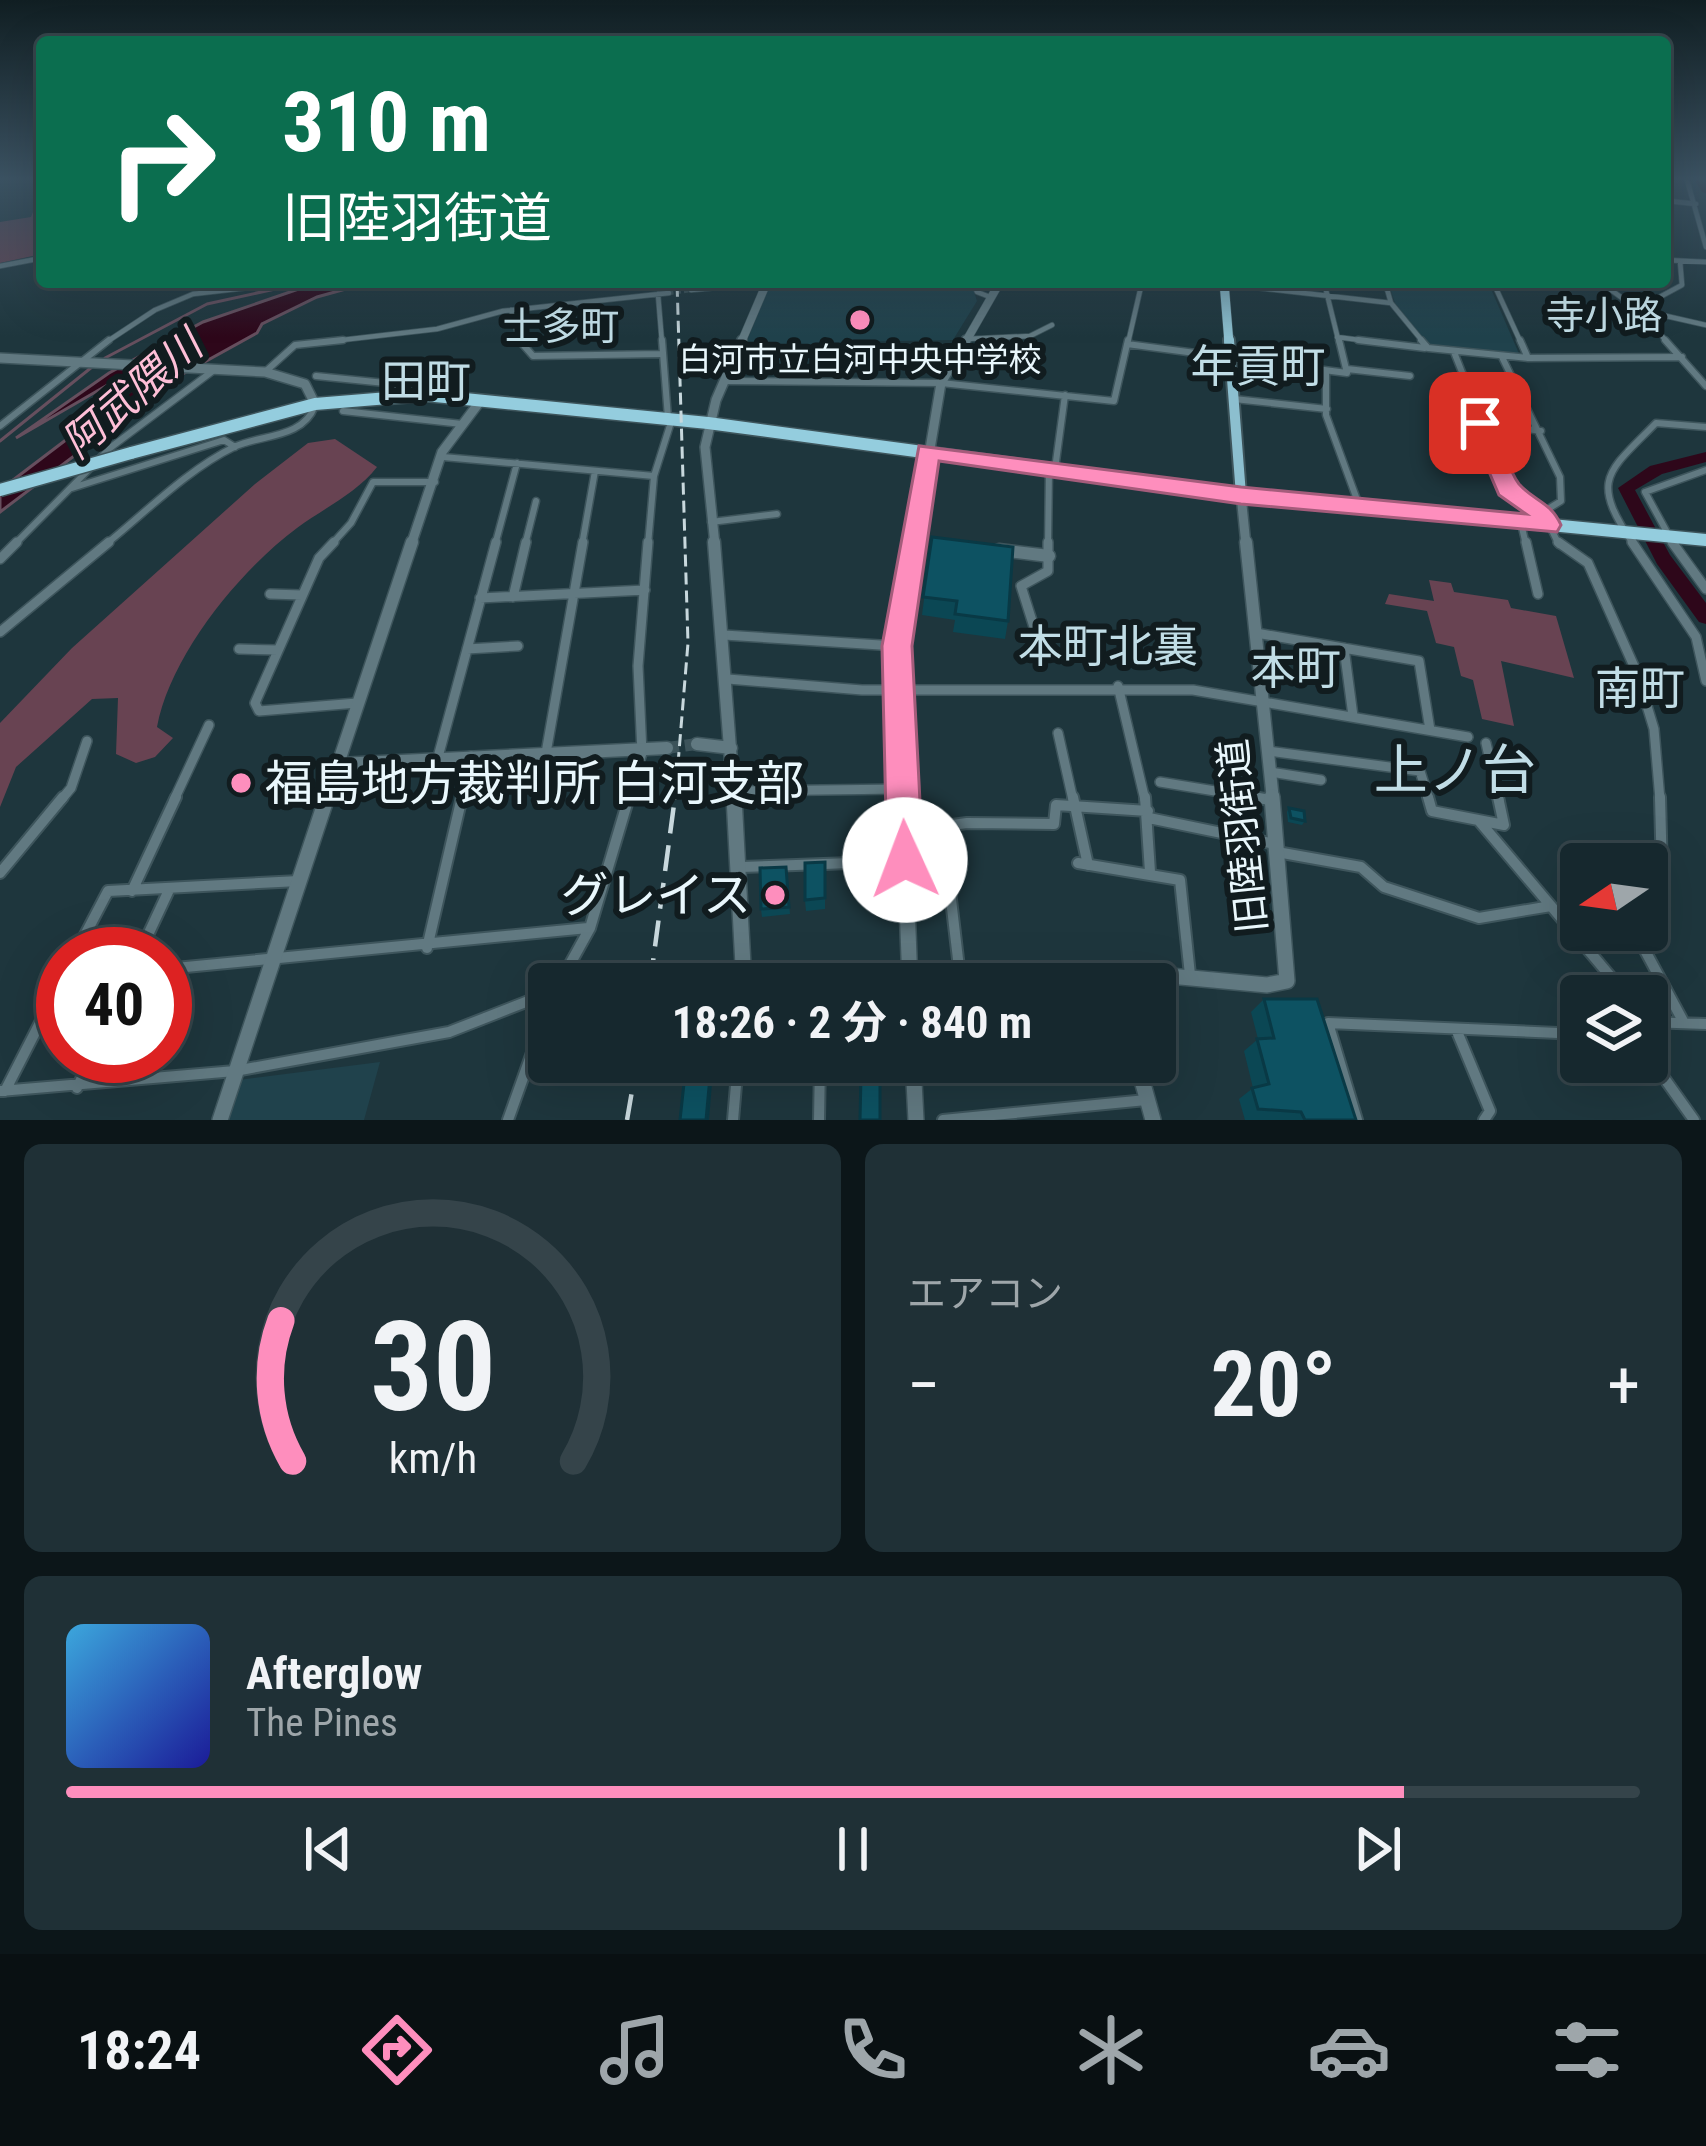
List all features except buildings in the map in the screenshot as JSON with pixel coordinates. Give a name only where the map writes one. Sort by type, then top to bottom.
[{"type":"highway","points":[[0,490],[315,404],[390,395],[708,423],[1241,495],[1521,523],[1545,519],[1706,540]]},
{"type":"main road","points":[[1224,288],[1241,495]]},
{"type":"street","points":[[0,266],[36,259]]},
{"type":"street","points":[[1671,260],[1706,262]]},
{"type":"street","points":[[1654,314],[1656,299],[1684,280],[1679,261]]},
{"type":"street","points":[[0,426],[109,338],[187,296],[276,288]]},
{"type":"street","points":[[691,290],[710,288]]},
{"type":"street","points":[[743,963],[708,423],[764,288]]},
{"type":"street","points":[[975,288],[990,297]]},
{"type":"street","points":[[909,963],[897,646],[941,382],[996,288]]},
{"type":"street","points":[[724,381],[941,382],[1116,400],[1141,288]]},
{"type":"street","points":[[1264,288],[1391,303]]},
{"type":"street","points":[[1326,288],[1347,369]]},
{"type":"street","points":[[1387,288],[1391,303],[1428,348]]},
{"type":"street","points":[[1495,288],[1528,358]]},
{"type":"street","points":[[1608,288],[1640,311],[1706,386]]},
{"type":"street","points":[[1662,288],[1667,293]]},
{"type":"street","points":[[265,372],[295,345],[437,329],[511,310],[669,292]]},
{"type":"street","points":[[571,963],[590,928],[642,753],[638,666],[654,476],[670,419],[660,354],[658,294]]},
{"type":"street","points":[[511,310],[521,346],[532,356],[660,354]]},
{"type":"street","points":[[1640,311],[1706,325]]},
{"type":"street","points":[[963,339],[1036,334],[1052,325]]},
{"type":"street","points":[[1337,337],[1502,358],[1682,357]]},
{"type":"street","points":[[1127,344],[1410,376]]},
{"type":"street","points":[[1454,352],[1508,489],[1545,519],[1561,549],[1588,563],[1637,673],[1654,729],[1660,843]]},
{"type":"street","points":[[0,358],[265,372],[305,384],[315,404],[310,418],[290,431],[235,447],[182,482],[0,632]]},
{"type":"street","points":[[1502,358],[1518,397],[1541,431],[1563,489],[1561,501],[1545,519]]},
{"type":"street","points":[[0,559],[67,489],[159,408],[213,369]]},
{"type":"street","points":[[1326,370],[1328,410],[1359,507]]},
{"type":"street","points":[[316,376],[394,384],[390,395]]},
{"type":"street","points":[[1466,389],[1441,387],[1468,446]]},
{"type":"street","points":[[1040,646],[1021,586],[1046,574],[1052,469],[1065,394]]},
{"type":"street","points":[[1234,399],[1328,410]]},
{"type":"street","points":[[220,1120],[442,457],[481,400]]},
{"type":"street","points":[[344,411],[462,424]]},
{"type":"street","points":[[1455,419],[1541,431]]},
{"type":"street","points":[[1706,427],[1656,423],[1609,471],[1606,490],[1696,637],[1706,681]]},
{"type":"street","points":[[67,489],[224,440],[235,447]]},
{"type":"street","points":[[442,457],[654,476]]},
{"type":"street","points":[[438,757],[517,463]]},
{"type":"street","points":[[1706,470],[1652,485],[1645,492],[1666,536],[1706,589]]},
{"type":"street","points":[[546,753],[595,471]]},
{"type":"street","points":[[360,703],[259,711],[255,703],[319,558],[351,523],[373,482],[436,482]]},
{"type":"street","name":"旧陸羽街道","points":[[1176,976],[1267,985],[1287,982],[1290,967],[1241,495]]},
{"type":"street","points":[[513,597],[536,502]]},
{"type":"street","points":[[711,522],[777,514]]},
{"type":"street","points":[[1521,523],[1538,594]]},
{"type":"street","points":[[912,539],[935,542]]},
{"type":"street","points":[[981,548],[1049,556]]},
{"type":"street","points":[[480,598],[646,590]]},
{"type":"street","points":[[270,594],[302,596]]},
{"type":"street","points":[[1254,633],[1418,661],[1430,730]]},
{"type":"street","points":[[724,635],[897,646]]},
{"type":"street","points":[[466,649],[518,646]]},
{"type":"street","points":[[1344,648],[1353,716]]},
{"type":"street","points":[[239,649],[278,650]]},
{"type":"street","points":[[728,680],[898,690],[1118,686],[1262,699],[1468,737]]},
{"type":"street","points":[[1118,686],[1149,814],[1150,872]]},
{"type":"street","points":[[132,891],[209,725]]},
{"type":"street","points":[[1058,733],[1083,864],[1150,872],[1182,884],[1190,975]]},
{"type":"street","points":[[0,873],[71,788],[87,741]]},
{"type":"street","points":[[1267,751],[1420,772],[1426,807],[1504,825],[1486,743]]},
{"type":"street","points":[[698,744],[731,748]]},
{"type":"street","points":[[339,764],[642,753],[667,748]]},
{"type":"street","points":[[427,948],[471,756]]},
{"type":"street","points":[[1268,772],[1321,780]]},
{"type":"street","points":[[1160,782],[1271,800]]},
{"type":"street","points":[[734,791],[902,789]]},
{"type":"street","points":[[904,831],[968,823],[1054,824],[1052,807],[1075,805],[1149,814],[1361,867],[1384,887],[1479,918],[1551,906]]},
{"type":"street","points":[[1479,820],[1609,975]]},
{"type":"street","points":[[740,867],[920,857],[950,891],[958,963]]},
{"type":"street","points":[[89,927],[107,891],[300,881]]},
{"type":"street","points":[[152,927],[169,890]]},
{"type":"street","points":[[192,967],[427,948],[590,928]]},
{"type":"street","points":[[1645,951],[1683,1021]]},
{"type":"street","points":[[36,1029],[3,1091],[77,1089],[235,1071],[449,1032],[528,1001]]},
{"type":"street","points":[[1668,1021],[1706,1024]]},
{"type":"street","points":[[1357,1120],[1328,1023],[1560,1033]]},
{"type":"street","points":[[1456,1029],[1490,1111],[1484,1120]]},
{"type":"street","points":[[508,1120],[528,1064]]},
{"type":"street","points":[[77,1089],[80,1083]]},
{"type":"street","points":[[733,1120],[735,1083]]},
{"type":"street","points":[[819,1120],[820,1083]]},
{"type":"street","points":[[915,1083],[916,1120]]},
{"type":"street","points":[[1143,1083],[1153,1120]]},
{"type":"street","points":[[1668,1083],[1694,1120]]},
{"type":"street","points":[[944,1120],[1044,1115],[1147,1100]]},
{"type":"shaded area","points":[[0,232],[36,232],[36,255],[0,263]]},
{"type":"shaded area","name":"白河市立白河中央中学校","points":[[769,288],[973,288],[977,301],[953,340],[847,342],[845,360],[739,360]]},
{"type":"shaded area","points":[[1390,288],[1491,288],[1520,356],[1431,348],[1395,303]]},
{"type":"shaded area","points":[[335,439],[377,467],[275,546],[210,617],[164,700],[157,727],[173,738],[155,757],[136,763],[116,754],[118,698],[92,699],[16,767],[0,807],[0,723],[72,648],[255,484],[308,443]]},
{"type":"shaded area","points":[[1429,580],[1451,583],[1454,592],[1508,600],[1511,608],[1556,616],[1574,678],[1501,661],[1514,726],[1482,719],[1473,680],[1461,676],[1454,647],[1436,643],[1427,611],[1385,604],[1389,594],[1434,601]]},
{"type":"shaded area","points":[[380,1062],[364,1120],[226,1120],[238,1080]]},
{"type":"water","name":"阿武隈川","points":[[302,288],[349,288],[317,297],[262,324],[257,333],[181,375],[0,512],[0,490],[154,373],[192,336],[16,438],[109,373],[203,322]]},
{"type":"waterway","name":"阿武隈川","points":[[105,358],[207,304],[280,288]]},
{"type":"waterway","points":[[0,441],[92,367]]},
{"type":"waterway","points":[[1706,457],[1656,470],[1626,488],[1663,559],[1706,617]]},
{"type":"tunnel","points":[[669,293],[691,290]]},
{"type":"tunnel","points":[[667,748],[697,744]]},
{"type":"railway","points":[[675,800],[688,643],[677,288]]},
{"type":"railway","points":[[653,963],[675,797]]},
{"type":"railway","points":[[627,1120],[633,1083]]},
{"type":"place","name":"白河市立白河中央中学校","points":[[860,320]]},
{"type":"place","name":"福島地方裁判所 白河支部","points":[[241,783]]},
{"type":"place","name":"グレイス","points":[[775,895]]},
{"type":"district","name":"寺小路","points":[[1604,316]]},
{"type":"district","name":"士多町","points":[[561,327]]},
{"type":"district","name":"年貢町","points":[[1258,366]]},
{"type":"district","name":"田町","points":[[426,381]]},
{"type":"district","name":"本町北裏","points":[[1108,646]]},
{"type":"district","name":"本町","points":[[1296,668]]},
{"type":"district","name":"南町","points":[[1640,688]]},
{"type":"district","name":"上ノ台","points":[[1455,770]]},
{"type":"route","points":[[905,860],[897,646],[928,451],[1241,495],[1548,525],[1543,512],[1508,489],[1480,423]]}]
